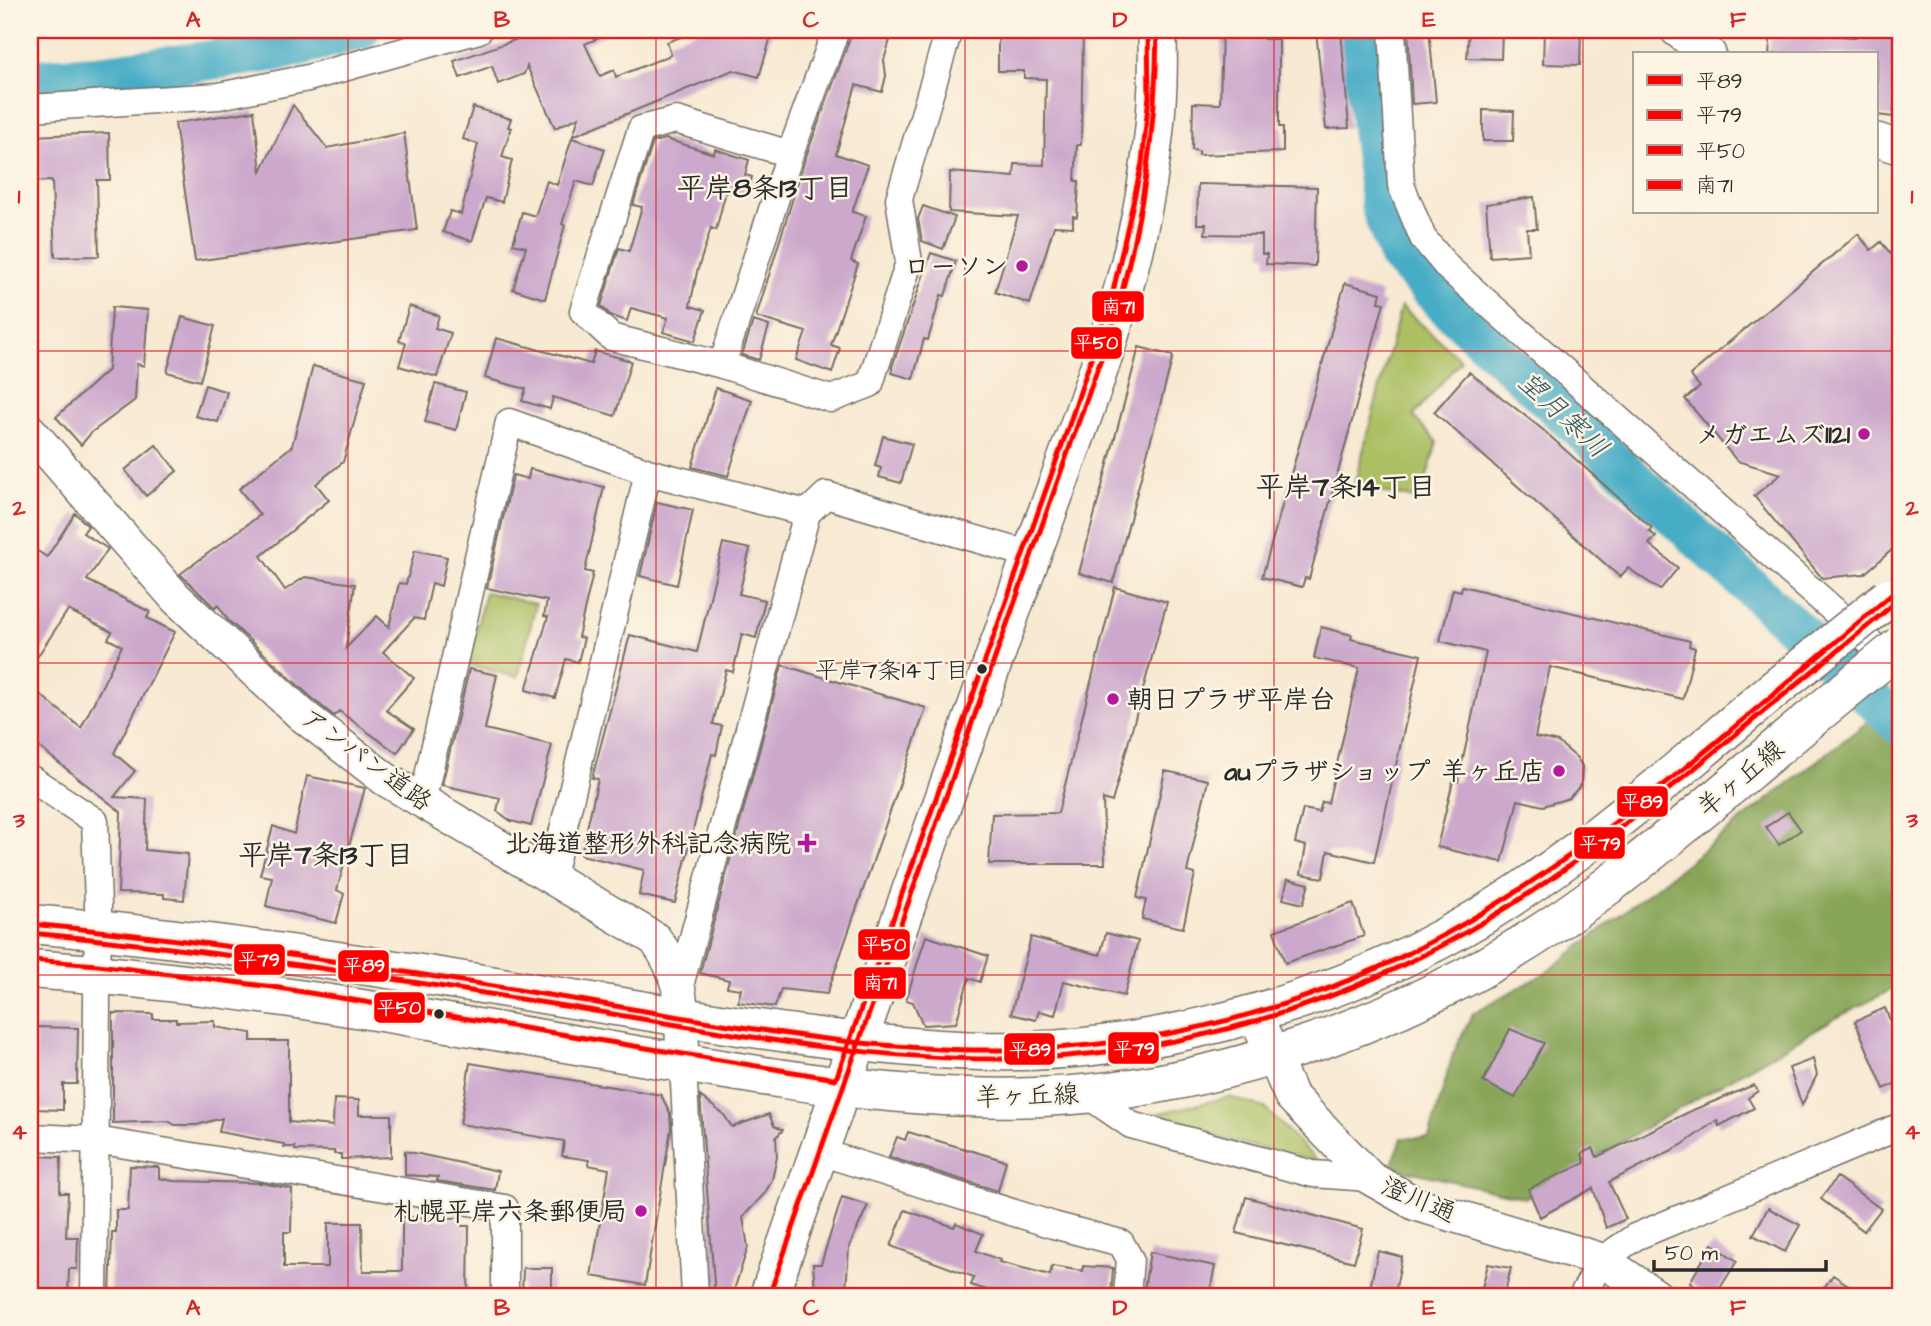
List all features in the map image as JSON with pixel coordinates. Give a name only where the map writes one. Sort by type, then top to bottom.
[{"type":"main road","points":[[769,1296],[1125,284],[1144,197],[1153,131],[1157,30]]},
{"type":"main road","name":"羊ヶ丘線","points":[[30,924],[97,929],[345,962],[680,1001],[858,1043],[985,1051],[1070,1046],[1164,1035],[1254,1012],[1332,986],[1401,958],[1459,929],[1511,897],[1601,834],[1895,592]]},
{"type":"main road","name":"羊ヶ丘線","points":[[30,969],[97,974],[272,996],[842,1089],[945,1098],[1086,1094],[1167,1080],[1273,1055],[1336,1035],[1407,1006],[1468,976],[1539,934],[1655,848],[1901,645]]},
{"type":"street","points":[[30,108],[219,96],[308,78],[479,30]]},
{"type":"street","points":[[722,365],[790,154],[836,30]]},
{"type":"street","points":[[790,154],[676,120],[641,128],[583,311],[611,337],[722,365],[831,399],[870,384],[909,262],[899,199],[949,30]]},
{"type":"street","points":[[1392,30],[1401,185],[1423,238],[1448,268],[1901,670]]},
{"type":"street","points":[[1677,30],[1706,52]]},
{"type":"street","points":[[1878,140],[1901,148]]},
{"type":"street","points":[[422,802],[509,422],[648,472],[807,513]]},
{"type":"street","name":"アンパン道路","points":[[30,431],[176,598],[302,715],[385,779],[655,939],[672,962],[680,1001],[683,1064]]},
{"type":"street","points":[[552,876],[648,472]]},
{"type":"street","points":[[680,1001],[807,513],[826,495],[1031,555]]},
{"type":"street","points":[[30,778],[95,821],[97,974],[94,1296]]},
{"type":"street","name":"澄川通","points":[[1254,1012],[1291,1096],[1370,1178],[1416,1204],[1602,1260],[1656,1296]]},
{"type":"street","points":[[683,1064],[695,1296]]},
{"type":"street","points":[[1086,1094],[1131,1125],[1313,1174],[1370,1178]]},
{"type":"street","points":[[1582,1296],[1602,1260],[1634,1237],[1901,1126]]},
{"type":"street","points":[[30,1137],[96,1140],[505,1208],[505,1296]]},
{"type":"street","points":[[820,1152],[1053,1225],[1121,1243],[1130,1259],[1127,1296]]},
{"type":"green space","points":[[1401,306],[1461,360],[1413,416],[1437,442],[1420,500],[1354,486]]},
{"type":"green space","points":[[485,592],[536,604],[518,677],[468,665]]},
{"type":"green space","points":[[1870,720],[1901,749],[1901,985],[1834,1019],[1525,1198],[1391,1167],[1402,1138],[1429,1138],[1453,1054],[1473,1013],[1547,972]]},
{"type":"green space","points":[[1229,1097],[1265,1108],[1318,1162],[1138,1118]]},
{"type":"building","points":[[544,30],[617,30],[585,44],[600,76],[614,70],[616,77],[671,55],[667,42],[700,30],[773,30],[759,77],[733,70],[573,136],[579,117],[555,128],[527,66],[524,74],[498,84],[492,66],[460,78],[454,61]]},
{"type":"building","points":[[853,30],[893,30],[884,60],[886,76],[882,92],[856,85],[836,154],[868,165],[852,212],[866,216],[851,261],[858,264],[831,345],[840,348],[832,373],[796,360],[806,332],[756,317],[805,159]]},
{"type":"building","points":[[1222,30],[1264,30],[1264,39],[1279,39],[1279,127],[1283,127],[1283,152],[1199,155],[1199,151],[1192,150],[1193,103],[1220,104]]},
{"type":"building","points":[[1316,30],[1341,30],[1349,128],[1326,129]]},
{"type":"building","points":[[1408,30],[1429,30],[1436,102],[1412,104]]},
{"type":"building","points":[[1469,30],[1502,30],[1501,59],[1467,58]]},
{"type":"building","points":[[1544,30],[1581,30],[1580,65],[1543,64]]},
{"type":"building","points":[[1856,30],[1901,30],[1893,117],[1878,115],[1878,52],[1769,52],[1771,31],[1855,37]]},
{"type":"building","points":[[998,34],[1083,34],[1081,145],[1077,145],[1075,181],[1079,181],[1077,217],[1073,216],[1073,227],[1054,226],[1030,304],[995,292],[1018,216],[949,212],[950,172],[1014,177],[1015,164],[1044,165],[1046,79],[1024,78],[1024,71],[998,71]]},
{"type":"building","points":[[293,105],[327,148],[404,133],[417,230],[195,261],[175,123],[254,111],[261,171]]},
{"type":"building","points":[[473,107],[511,119],[502,157],[512,160],[502,202],[486,198],[472,241],[443,232],[450,211],[461,214],[478,144],[463,139]]},
{"type":"building","points":[[1483,110],[1514,111],[1513,141],[1483,141]]},
{"type":"building","points":[[109,133],[110,180],[97,180],[99,256],[55,257],[52,181],[30,182],[30,136]]},
{"type":"building","points":[[572,138],[605,149],[593,186],[576,181],[562,224],[565,225],[545,299],[513,289],[526,247],[513,244],[522,212],[535,216],[547,181],[557,185]]},
{"type":"building","points":[[666,139],[714,154],[715,149],[749,160],[745,175],[752,177],[746,197],[726,191],[716,230],[711,228],[690,306],[705,310],[695,341],[663,332],[668,318],[631,308],[627,321],[611,316],[601,306],[619,248],[629,251],[642,207],[633,205],[653,142]]},
{"type":"building","points":[[1198,184],[1317,187],[1315,266],[1266,264],[1267,254],[1262,254],[1262,235],[1205,234],[1206,224],[1197,224]]},
{"type":"building","points":[[1534,197],[1537,229],[1527,229],[1529,254],[1490,257],[1486,204]]},
{"type":"building","points":[[923,206],[955,217],[943,249],[922,241],[918,219]]},
{"type":"building","points":[[1858,234],[1871,250],[1881,242],[1901,266],[1901,542],[1864,574],[1822,578],[1754,496],[1781,474],[1737,461],[1685,399],[1700,387],[1690,375]]},
{"type":"building","points":[[931,253],[956,261],[945,296],[941,295],[928,340],[924,339],[913,379],[892,373],[892,367]]},
{"type":"building","points":[[1345,283],[1381,293],[1379,302],[1384,303],[1309,579],[1305,578],[1302,587],[1262,577]]},
{"type":"building","points":[[409,306],[439,316],[435,328],[451,333],[437,377],[399,366],[406,343],[399,341]]},
{"type":"building","points":[[112,307],[148,310],[144,366],[137,364],[135,400],[92,432],[81,445],[56,417],[108,370]]},
{"type":"building","points":[[182,317],[215,326],[200,381],[167,372]]},
{"type":"building","points":[[753,321],[769,326],[759,360],[742,355]]},
{"type":"building","points":[[496,338],[591,364],[595,351],[631,361],[615,416],[553,397],[550,409],[522,401],[526,389],[485,378]]},
{"type":"building","points":[[1139,347],[1173,356],[1113,583],[1079,573]]},
{"type":"building","points":[[313,366],[366,380],[343,462],[316,484],[329,500],[261,556],[285,590],[305,577],[355,584],[346,648],[377,616],[389,627],[399,583],[406,584],[415,550],[447,557],[441,586],[432,583],[424,620],[414,618],[383,652],[414,678],[386,710],[414,729],[397,753],[339,711],[334,716],[314,700],[228,620],[218,605],[215,608],[180,574],[260,515],[239,489],[292,446]]},
{"type":"building","points":[[1469,372],[1542,429],[1652,528],[1649,531],[1656,537],[1649,544],[1678,568],[1660,590],[1628,568],[1620,577],[1434,412]]},
{"type":"building","points":[[435,384],[466,392],[456,430],[425,422]]},
{"type":"building","points":[[205,385],[227,392],[218,422],[195,416]]},
{"type":"building","points":[[716,388],[752,400],[728,476],[692,467]]},
{"type":"building","points":[[883,436],[912,444],[901,483],[879,477],[881,468],[875,466]]},
{"type":"building","points":[[156,445],[177,471],[146,496],[125,470]]},
{"type":"building","points":[[530,469],[604,487],[585,571],[593,573],[578,637],[584,638],[578,662],[566,659],[555,698],[526,690],[548,617],[544,616],[547,601],[487,588],[513,475],[528,479]]},
{"type":"building","points":[[657,502],[693,510],[677,585],[640,576]]},
{"type":"building","points":[[75,513],[88,526],[83,533],[108,549],[87,580],[150,612],[147,618],[175,632],[114,753],[135,771],[114,797],[147,799],[145,850],[188,854],[184,900],[164,898],[164,894],[118,893],[121,812],[30,740],[30,686],[81,728],[122,646],[108,639],[112,632],[68,610],[30,668],[30,546],[47,557]]},
{"type":"building","points":[[723,543],[750,549],[739,594],[765,600],[756,638],[742,634],[733,672],[726,670],[713,724],[722,726],[716,755],[712,754],[675,903],[639,895],[644,870],[581,855],[598,779],[592,778],[630,635],[697,652]]},
{"type":"building","points":[[1462,586],[1690,641],[1689,646],[1695,648],[1683,699],[1550,667],[1535,737],[1558,742],[1577,758],[1582,766],[1581,785],[1569,798],[1543,806],[1518,800],[1502,862],[1437,847],[1453,781],[1458,782],[1486,652],[1440,641],[1453,589],[1461,591]]},
{"type":"building","name":"朝日プラザ平岸台","points":[[1115,587],[1167,602],[1112,802],[1103,799],[1105,864],[989,864],[992,814],[1058,813]]},
{"type":"building","points":[[1321,627],[1352,635],[1351,639],[1421,655],[1374,862],[1328,851],[1323,878],[1301,874],[1306,846],[1295,843],[1303,809],[1319,812],[1322,802],[1328,803],[1359,668],[1314,658]]},
{"type":"building","points":[[782,665],[926,708],[827,994],[781,989],[775,1007],[738,1002],[741,989],[727,987],[729,980],[700,973]]},
{"type":"building","points":[[469,669],[497,675],[485,729],[552,745],[531,826],[511,821],[497,811],[500,798],[442,785]]},
{"type":"building","points":[[1165,771],[1208,780],[1187,872],[1195,874],[1183,928],[1142,919],[1146,900],[1137,898]]},
{"type":"building","points":[[307,776],[365,788],[337,890],[344,894],[336,923],[266,906],[272,877],[260,875],[273,826],[294,834]]},
{"type":"building","points":[[1788,812],[1801,830],[1779,845],[1766,827]]},
{"type":"building","points":[[1288,879],[1309,884],[1303,904],[1283,899]]},
{"type":"building","points":[[1353,903],[1364,936],[1285,963],[1274,931]]},
{"type":"building","points":[[1106,933],[1138,941],[1124,996],[1064,981],[1055,1015],[1039,1011],[1036,1020],[1011,1014],[1031,937],[1100,955]]},
{"type":"building","points":[[926,936],[988,956],[980,982],[969,978],[956,1023],[923,1025],[913,1002],[906,1000]]},
{"type":"building","points":[[1885,1008],[1901,1047],[1901,1081],[1884,1089],[1855,1021]]},
{"type":"building","points":[[113,1013],[153,1014],[153,1019],[176,1019],[176,1022],[215,1021],[215,1027],[251,1033],[251,1041],[289,1041],[289,1122],[333,1126],[334,1099],[359,1100],[359,1115],[391,1115],[391,1157],[341,1159],[341,1154],[334,1154],[334,1151],[295,1150],[295,1147],[284,1147],[284,1144],[219,1132],[222,1118],[197,1125],[175,1125],[168,1121],[113,1123]]},
{"type":"building","points":[[35,1027],[78,1028],[77,1084],[63,1084],[63,1110],[35,1109]]},
{"type":"building","points":[[1510,1029],[1544,1043],[1515,1098],[1483,1082]]},
{"type":"building","points":[[1813,1059],[1817,1075],[1802,1105],[1789,1068]]},
{"type":"building","points":[[470,1063],[661,1095],[670,1113],[671,1129],[645,1285],[591,1276],[609,1169],[588,1165],[589,1160],[562,1156],[564,1141],[460,1124]]},
{"type":"building","points":[[1754,1085],[1758,1091],[1748,1098],[1754,1108],[1719,1126],[1717,1120],[1682,1145],[1609,1182],[1626,1219],[1606,1228],[1593,1188],[1540,1217],[1528,1189],[1585,1163],[1582,1153],[1593,1148],[1597,1157],[1693,1110]]},
{"type":"building","points":[[700,1096],[724,1115],[732,1127],[769,1114],[774,1126],[783,1130],[776,1137],[777,1157],[772,1180],[765,1193],[743,1217],[748,1247],[732,1296],[715,1296]]},
{"type":"building","points":[[908,1132],[1006,1161],[998,1191],[889,1157],[897,1137],[905,1140]]},
{"type":"building","points":[[405,1151],[498,1171],[495,1190],[437,1181],[438,1177],[405,1175]]},
{"type":"building","points":[[34,1156],[61,1157],[60,1193],[68,1193],[66,1237],[78,1237],[77,1269],[69,1269],[68,1296],[33,1296]]},
{"type":"building","points":[[130,1166],[159,1167],[159,1178],[173,1181],[262,1183],[292,1189],[291,1232],[284,1232],[284,1267],[328,1267],[328,1223],[362,1223],[363,1271],[402,1271],[402,1217],[462,1218],[462,1226],[469,1226],[468,1296],[110,1296],[112,1232],[116,1232],[116,1210],[128,1210]]},
{"type":"building","points":[[1837,1177],[1881,1209],[1864,1231],[1821,1199]]},
{"type":"building","points":[[842,1197],[868,1205],[849,1247],[846,1290],[815,1289],[813,1264],[821,1264]]},
{"type":"building","points":[[1246,1197],[1363,1229],[1354,1262],[1236,1233]]},
{"type":"building","points":[[1768,1208],[1800,1225],[1785,1252],[1753,1235]]},
{"type":"building","points":[[905,1210],[954,1227],[956,1223],[983,1234],[976,1251],[1000,1260],[999,1262],[1050,1275],[1052,1266],[1083,1271],[1083,1266],[1113,1268],[1111,1296],[1005,1296],[971,1285],[974,1277],[891,1246]]},
{"type":"building","points":[[1712,1244],[1737,1261],[1715,1296],[1706,1296],[1690,1282]]},
{"type":"building","points":[[1378,1251],[1402,1257],[1395,1293],[1370,1288]]},
{"type":"building","points":[[1150,1252],[1215,1266],[1209,1296],[1143,1296]]},
{"type":"building","points":[[1488,1264],[1511,1268],[1504,1296],[1480,1296]]},
{"type":"building","points":[[523,1268],[552,1268],[552,1296],[522,1296]]},
{"type":"building","points":[[1833,1275],[1865,1296],[1818,1296]]},
{"type":"waterway","name":"望月寒川","points":[[30,79],[97,75],[281,51],[360,30]]},
{"type":"waterway","name":"望月寒川","points":[[1359,30],[1381,208],[1398,255],[1444,304],[1901,726]]},
{"type":"transit line","name":"平50","points":[[31,960],[98,965],[273,987],[836,1079],[1068,428],[1112,296],[1142,163],[1149,96],[1148,30]]},
{"type":"transit line","name":"南71","points":[[769,1296],[1114,322],[1146,178],[1154,107],[1157,30]]},
{"type":"transit line","name":"平89","points":[[30,924],[287,954],[772,1032],[888,1045],[947,1049],[1062,1048],[1175,1032],[1285,1004],[1339,984],[1391,962],[1504,900],[1564,860],[1679,773],[1901,587]]},
{"type":"transit line","name":"平79","points":[[30,933],[291,964],[777,1041],[890,1054],[1004,1059],[1118,1050],[1174,1041],[1284,1012],[1337,993],[1390,971],[1478,925],[1548,880],[1616,831],[1901,598]]},
{"type":"place","name":"ローソン","points":[[1022,266]]},
{"type":"place","name":"メガエムズ1121","points":[[1864,434]]},
{"type":"place","name":"平岸7条14丁目","points":[[982,669]]},
{"type":"place","name":"朝日プラザ平岸台","points":[[1113,699]]},
{"type":"place","name":"auプラザショップ 羊ヶ丘店","points":[[1559,771]]},
{"type":"place","name":"北海道整形外科記念病院","points":[[807,843]]},
{"type":"place","name":"札幌平岸六条郵便局","points":[[641,1211]]},
{"type":"district","name":"平岸8条13丁目","points":[[765,187]]},
{"type":"district","name":"平岸7条14丁目","points":[[1346,486]]},
{"type":"district","name":"平岸7条13丁目","points":[[326,854]]}]
